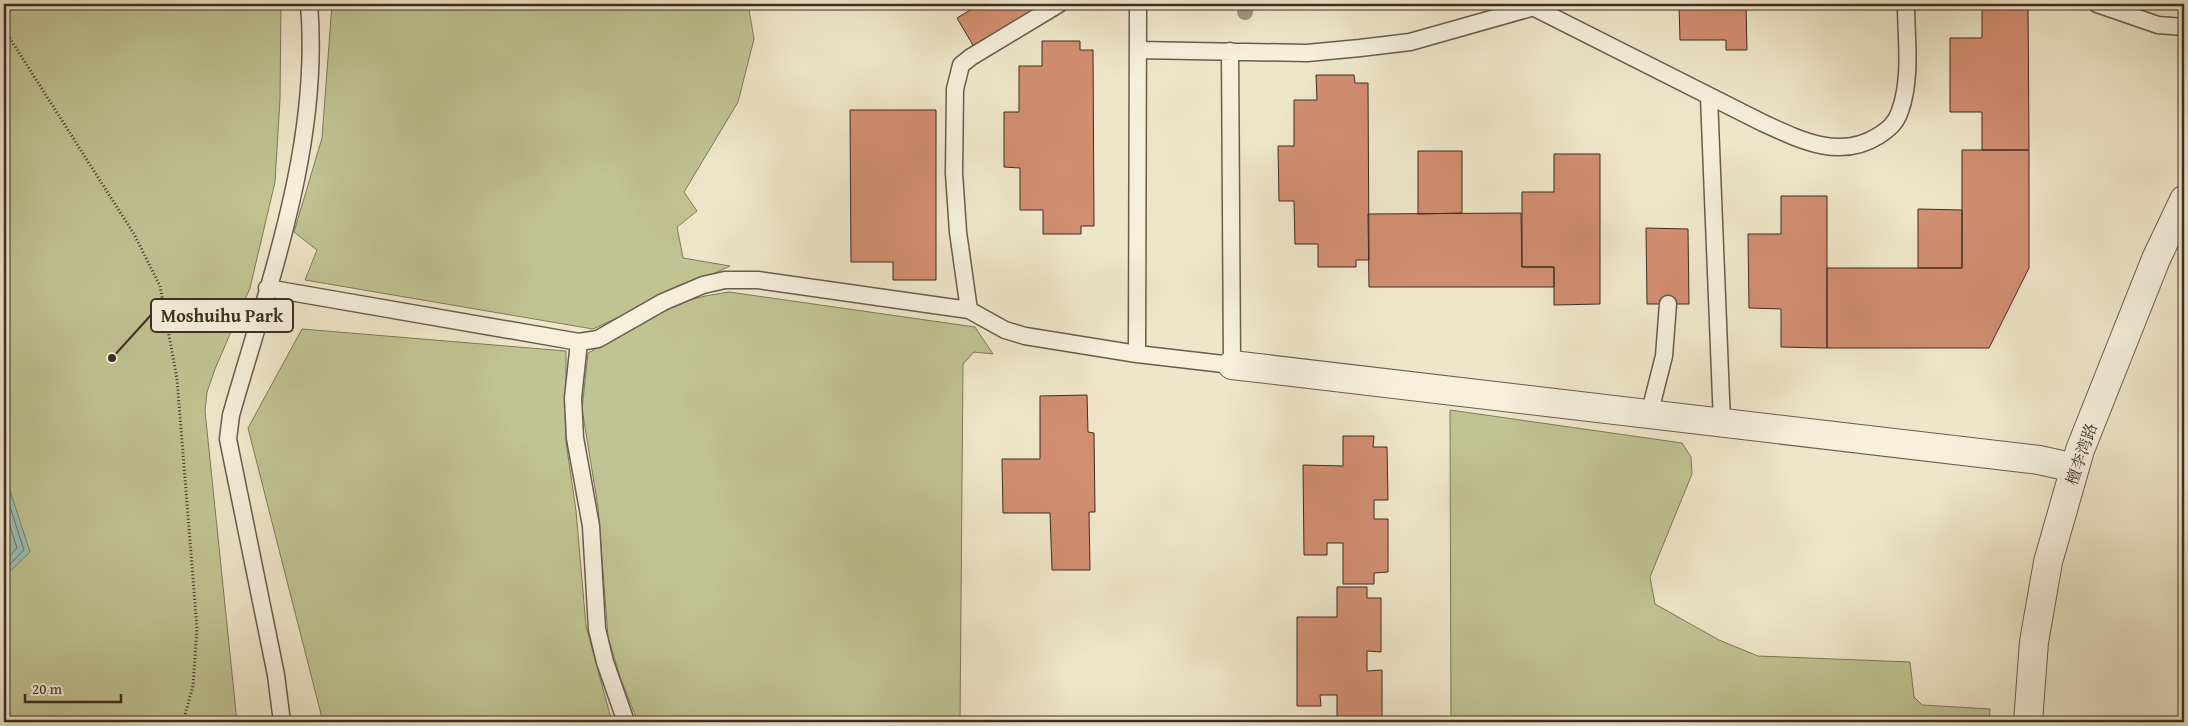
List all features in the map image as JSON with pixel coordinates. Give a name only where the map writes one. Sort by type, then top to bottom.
[{"type":"street","name":"檀李湾路","points":[[2028,722],[2034,642],[2048,562],[2080,450],[2156,260],[2184,200]]},
{"type":"street","points":[[1232,365],[2039,460],[2075,468]]},
{"type":"lane","points":[[282,722],[276,675],[228,439],[231,415],[282,236],[300,155],[308,106],[311,50],[309,4]]},
{"type":"lane","points":[[970,310],[958,232],[954,173],[954,89],[958,74],[962,65],[971,57],[1059,4]]},
{"type":"lane","points":[[1137,354],[1138,4]]},
{"type":"lane","points":[[1138,50],[1307,52],[1410,42],[1531,6],[1793,138],[1816,145],[1843,148],[1861,144],[1891,128],[1900,112],[1905,92],[1907,69],[1906,4]]},
{"type":"lane","points":[[2097,4],[2158,25],[2184,27]]},
{"type":"lane","points":[[268,288],[579,342],[598,339],[663,302],[703,285],[725,280],[758,280],[970,310],[1004,330],[1025,336],[1137,354],[1232,365],[1230,51]]},
{"type":"lane","points":[[1710,96],[1722,423]]},
{"type":"lane","points":[[1649,415],[1664,356],[1668,304]]},
{"type":"lane","points":[[579,342],[573,398],[575,438],[591,526],[597,629],[605,662],[626,722]]},
{"type":"path","points":[[4,29],[134,234],[160,286],[177,379],[197,628],[194,686],[183,722]]},
{"type":"path","points":[[4,717],[5,715],[11,722]]},
{"type":"shaded area","points":[[4,4],[281,4],[280,99],[275,182],[250,288],[215,369],[207,392],[205,411],[237,722],[4,722]]},
{"type":"shaded area","points":[[332,4],[748,4],[754,39],[738,102],[684,192],[697,211],[677,227],[683,258],[730,266],[593,329],[305,280],[317,250],[294,232],[322,138]]},
{"type":"shaded area","points":[[729,292],[975,327],[993,354],[974,352],[963,364],[960,722],[638,722],[621,680],[608,637],[598,507],[582,409],[588,353],[676,304]]},
{"type":"shaded area","points":[[302,329],[566,351],[566,442],[576,511],[586,626],[612,722],[323,722],[248,428]]},
{"type":"shaded area","points":[[1450,410],[1682,443],[1691,457],[1692,474],[1650,577],[1655,604],[1719,640],[1758,656],[1910,662],[1914,697],[1922,705],[1990,709],[1989,722],[1451,722]]},
{"type":"water","points":[[4,472],[30,552],[4,577]]},
{"type":"building","points":[[980,4],[1048,4],[974,47],[957,18]]},
{"type":"building","points":[[1679,4],[1746,4],[1747,50],[1726,50],[1726,40],[1680,40]]},
{"type":"building","points":[[1982,4],[2028,4],[2029,150],[1982,150],[1982,112],[1950,112],[1950,38],[1982,38]]},
{"type":"building","points":[[1042,41],[1080,41],[1080,50],[1093,50],[1094,226],[1081,226],[1081,234],[1043,234],[1043,210],[1020,210],[1020,168],[1004,167],[1004,112],[1019,112],[1019,66],[1042,66]]},
{"type":"building","points":[[1316,75],[1354,75],[1355,83],[1368,83],[1369,260],[1356,260],[1356,267],[1318,267],[1318,244],[1295,244],[1294,201],[1279,201],[1278,146],[1294,146],[1294,100],[1317,100]]},
{"type":"building","points":[[850,110],[936,110],[936,280],[893,280],[893,262],[851,262]]},
{"type":"building","points":[[1962,150],[2029,150],[2029,268],[1989,348],[1827,348],[1827,268],[1962,268]]},
{"type":"building","points":[[1418,151],[1462,151],[1462,213],[1418,214]]},
{"type":"building","points":[[1554,154],[1600,154],[1600,304],[1554,305],[1554,267],[1522,267],[1522,192],[1554,192]]},
{"type":"building","points":[[1781,196],[1827,196],[1827,348],[1781,347],[1781,309],[1749,308],[1748,234],[1781,234]]},
{"type":"building","points":[[1918,209],[1962,210],[1962,268],[1918,268]]},
{"type":"building","points":[[1521,213],[1522,267],[1554,267],[1554,287],[1369,287],[1368,214]]},
{"type":"building","points":[[1646,228],[1688,229],[1689,304],[1647,304]]},
{"type":"building","points":[[1087,395],[1088,432],[1094,433],[1095,512],[1089,512],[1090,570],[1052,570],[1050,513],[1003,513],[1002,459],[1040,459],[1040,396]]},
{"type":"building","points":[[1343,436],[1374,436],[1373,447],[1387,447],[1388,500],[1374,500],[1374,519],[1388,519],[1388,572],[1374,573],[1374,584],[1343,584],[1343,543],[1327,543],[1327,555],[1304,555],[1303,465],[1343,466]]},
{"type":"building","points":[[1337,587],[1367,587],[1367,598],[1381,598],[1381,652],[1367,651],[1367,671],[1382,670],[1382,722],[1337,722],[1337,695],[1320,695],[1321,706],[1297,706],[1297,617],[1337,617]]},
{"type":"place","name":"Moshuihu Park","points":[[112,358]]}]
